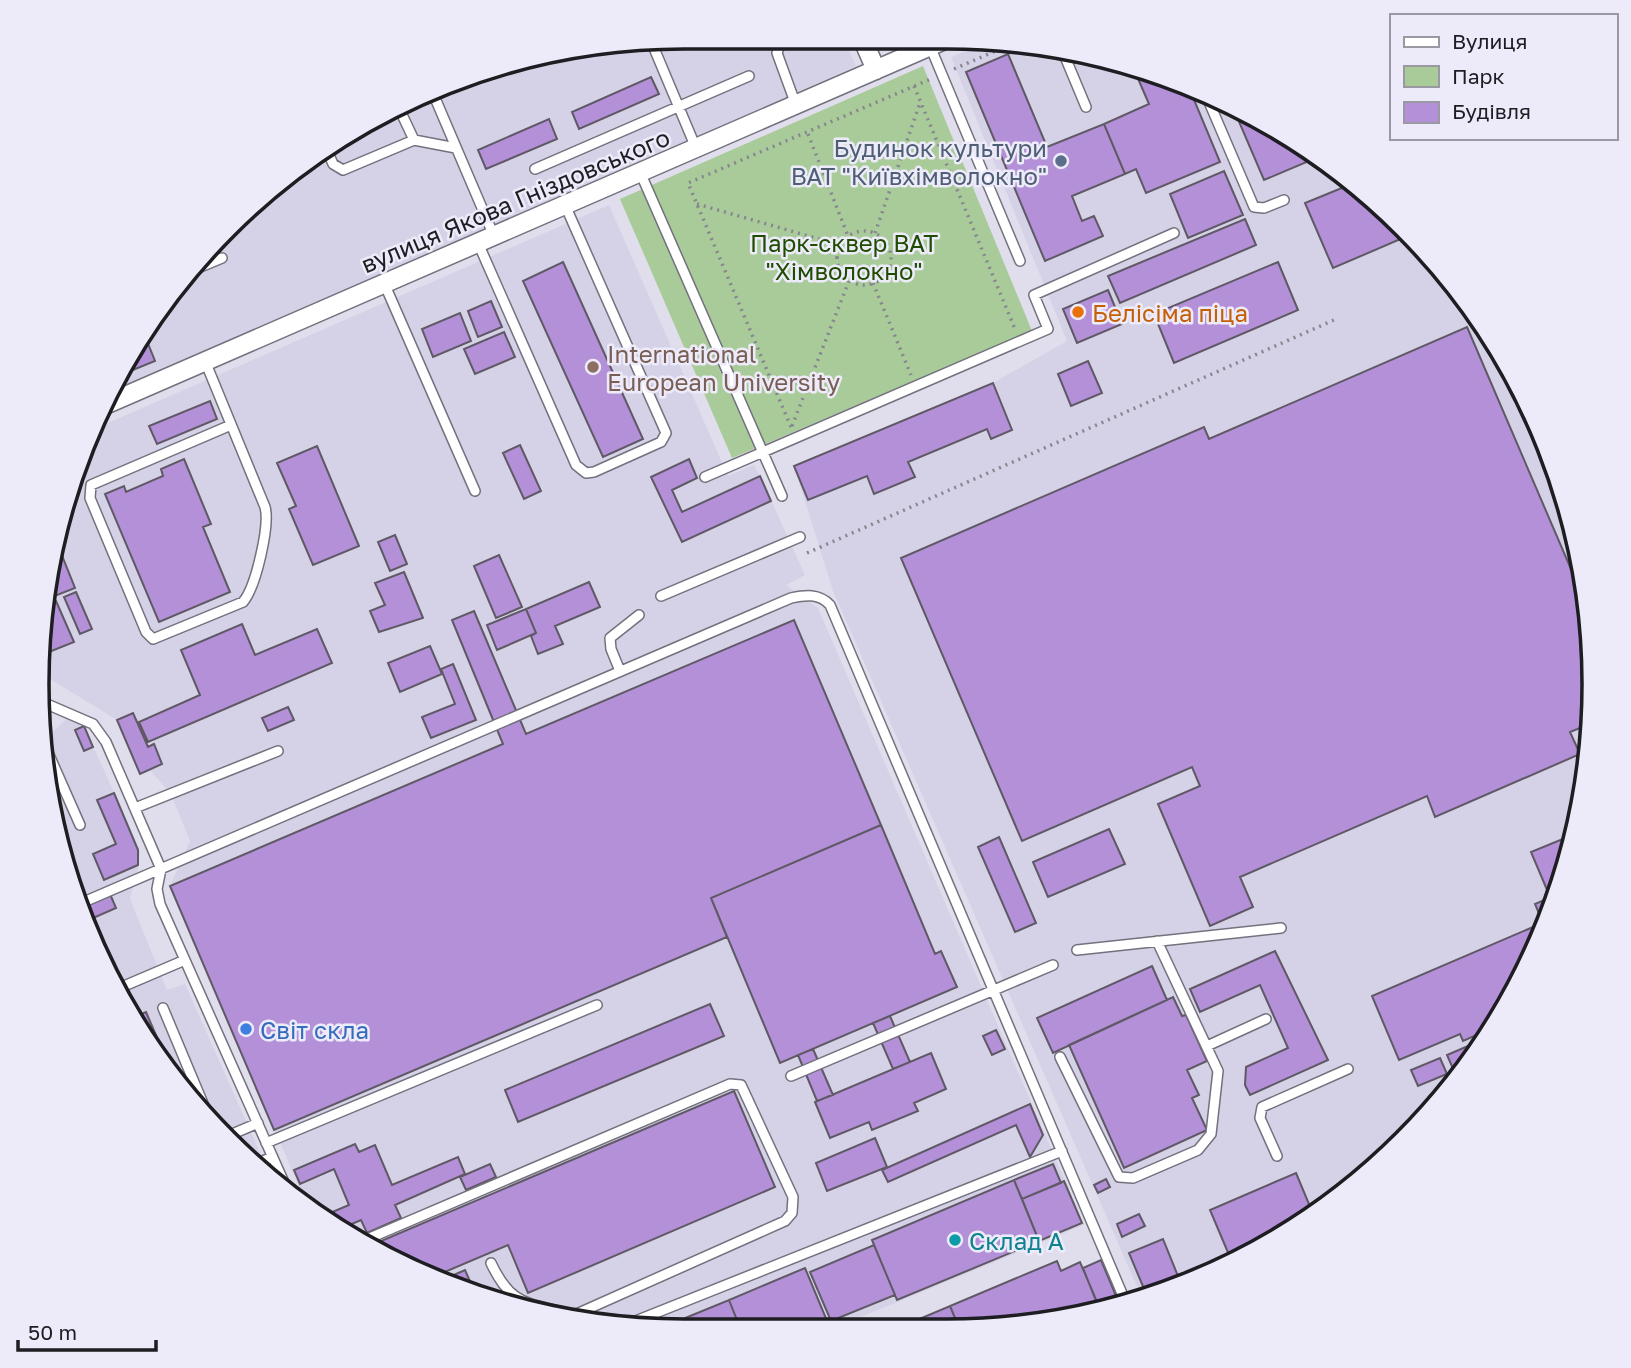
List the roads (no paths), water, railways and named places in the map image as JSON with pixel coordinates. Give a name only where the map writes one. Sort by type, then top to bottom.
[{"type":"street","points":[[867,49],[876,70]]},
{"type":"street","name":"вулиця Якова Гніздовського","points":[[115,400],[923,49]]},
{"type":"lane","points":[[778,49],[777,53],[796,105]]},
{"type":"lane","points":[[937,49],[942,74],[1020,261]]},
{"type":"lane","points":[[656,50],[696,148]]},
{"type":"lane","points":[[1066,60],[1086,107]]},
{"type":"lane","points":[[535,169],[749,76]]},
{"type":"lane","points":[[436,99],[456,148],[486,239],[576,465],[586,473],[594,472],[661,442],[666,433],[565,205]]},
{"type":"lane","points":[[1211,106],[1254,207],[1264,208],[1284,200]]},
{"type":"lane","points":[[402,115],[414,140]]},
{"type":"lane","points":[[330,157],[333,164],[343,170],[414,140],[456,148]]},
{"type":"lane","points":[[640,172],[782,496]]},
{"type":"lane","points":[[705,477],[1048,329],[1034,295],[1174,233]]},
{"type":"lane","points":[[208,264],[222,258]]},
{"type":"lane","points":[[384,284],[475,491]]},
{"type":"lane","points":[[205,361],[232,425],[267,512],[267,527],[251,590],[238,605],[153,639],[146,632],[90,498],[90,485],[232,425]]},
{"type":"lane","points":[[661,596],[800,537]]},
{"type":"lane","points":[[87,900],[792,598],[813,596],[826,601],[1122,1294]]},
{"type":"lane","points":[[620,671],[611,649],[610,638],[639,615]]},
{"type":"lane","points":[[50,705],[93,724],[106,742],[161,869],[158,897],[280,1173]]},
{"type":"lane","points":[[135,808],[278,751]]},
{"type":"lane","points":[[56,776],[80,825]]},
{"type":"lane","points":[[1077,950],[1281,928]]},
{"type":"lane","points":[[1060,1058],[1114,1172],[1125,1179],[1198,1150],[1208,1140],[1219,1077],[1157,942]]},
{"type":"lane","points":[[125,985],[185,960]]},
{"type":"lane","points":[[792,1076],[1053,965]]},
{"type":"lane","points":[[266,1143],[597,1005]]},
{"type":"lane","points":[[163,1009],[198,1093]]},
{"type":"lane","points":[[1206,1046],[1266,1019]]},
{"type":"lane","points":[[1276,1156],[1260,1118],[1262,1107],[1348,1069]]},
{"type":"lane","points":[[371,1237],[730,1084],[741,1085],[793,1197],[792,1213],[785,1221],[582,1311]]},
{"type":"lane","points":[[235,1133],[258,1123]]},
{"type":"lane","points":[[643,1318],[1062,1151]]},
{"type":"lane","points":[[264,1160],[272,1157]]},
{"type":"lane","points":[[491,1263],[501,1284],[510,1294]]},
{"type":"place","name":"Будинок культури ВАТ \"Київхімволокно\"","points":[[1061,161]]},
{"type":"place","name":"Белісіма піца","points":[[1078,312]]},
{"type":"place","name":"International European University","points":[[593,367]]},
{"type":"place","name":"Світ скла","points":[[246,1029]]},
{"type":"place","name":"Склад A","points":[[955,1240]]},
{"type":"park label","name":"Парк-сквер ВАТ \"Хімволокно\"","points":[[844,256]]}]
